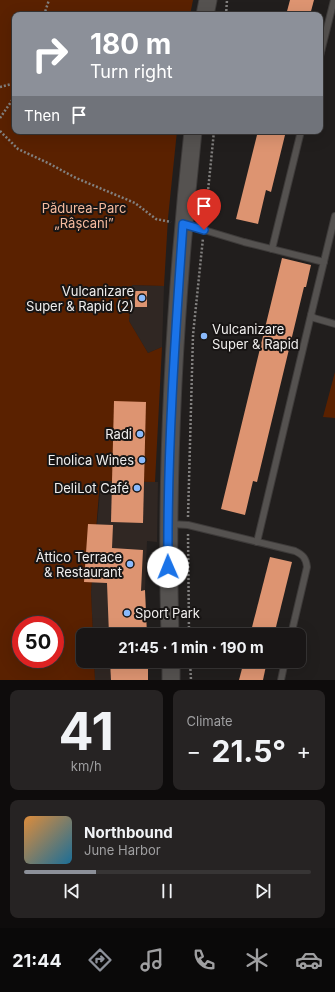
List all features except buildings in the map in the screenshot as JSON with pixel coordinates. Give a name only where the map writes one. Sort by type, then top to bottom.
[{"type":"main road","points":[[206,12],[208,0]]},
{"type":"main road","points":[[170,628],[168,524],[171,415],[183,224],[193,134]]},
{"type":"main road","points":[[170,668],[171,680]]},
{"type":"lane","points":[[323,44],[334,0]]},
{"type":"lane","points":[[272,249],[300,134]]},
{"type":"lane","points":[[257,542],[335,216]]},
{"type":"lane","points":[[183,224],[324,262]]},
{"type":"lane","points":[[311,315],[314,318],[335,324]]},
{"type":"lane","points":[[168,524],[188,524],[295,552],[302,556],[306,560],[307,567],[293,628]]},
{"type":"lane","points":[[281,680],[284,668]]},
{"type":"path","points":[[45,12],[49,0]]},
{"type":"path","points":[[226,12],[227,0]]},
{"type":"path","points":[[0,87],[12,84]]},
{"type":"path","points":[[0,118],[12,100]]},
{"type":"path","points":[[0,131],[18,149],[76,178],[135,202],[156,219],[183,224]]},
{"type":"path","points":[[189,628],[188,524],[193,335],[214,134]]},
{"type":"path","points":[[190,668],[191,680]]},
{"type":"shaded area","points":[[132,285],[164,286],[162,347],[148,353],[129,321]]},
{"type":"shaded area","points":[[101,481],[158,482],[157,542],[147,541],[145,590],[147,628],[93,628],[91,592]]},
{"type":"shaded area","points":[[94,668],[148,668],[148,680],[95,680]]},
{"type":"green space","name":"Pădurea-Parc „Râșcani”","points":[[0,0],[193,0],[191,12],[12,12],[12,134],[177,134],[168,218],[164,286],[132,285],[129,321],[148,353],[162,347],[155,482],[100,481],[91,592],[93,628],[76,628],[76,668],[94,668],[95,680],[0,680]]},
{"type":"green space","points":[[335,372],[335,418],[323,417]]},
{"type":"place","name":"Vulcanizare Super & Rapid (2)","points":[[142,298]]},
{"type":"place","name":"Vulcanizare Super & Rapid","points":[[204,336]]},
{"type":"place","name":"Radi","points":[[140,434]]},
{"type":"place","name":"Enolica Wines","points":[[142,460]]},
{"type":"place","name":"DeliLot Café","points":[[137,488]]},
{"type":"place","name":"Àttico Terrace & Restaurant","points":[[130,564]]},
{"type":"place","name":"Sport Park","points":[[127,613]]},
{"type":"route","points":[[168,567],[171,415],[183,224],[204,230]]}]
